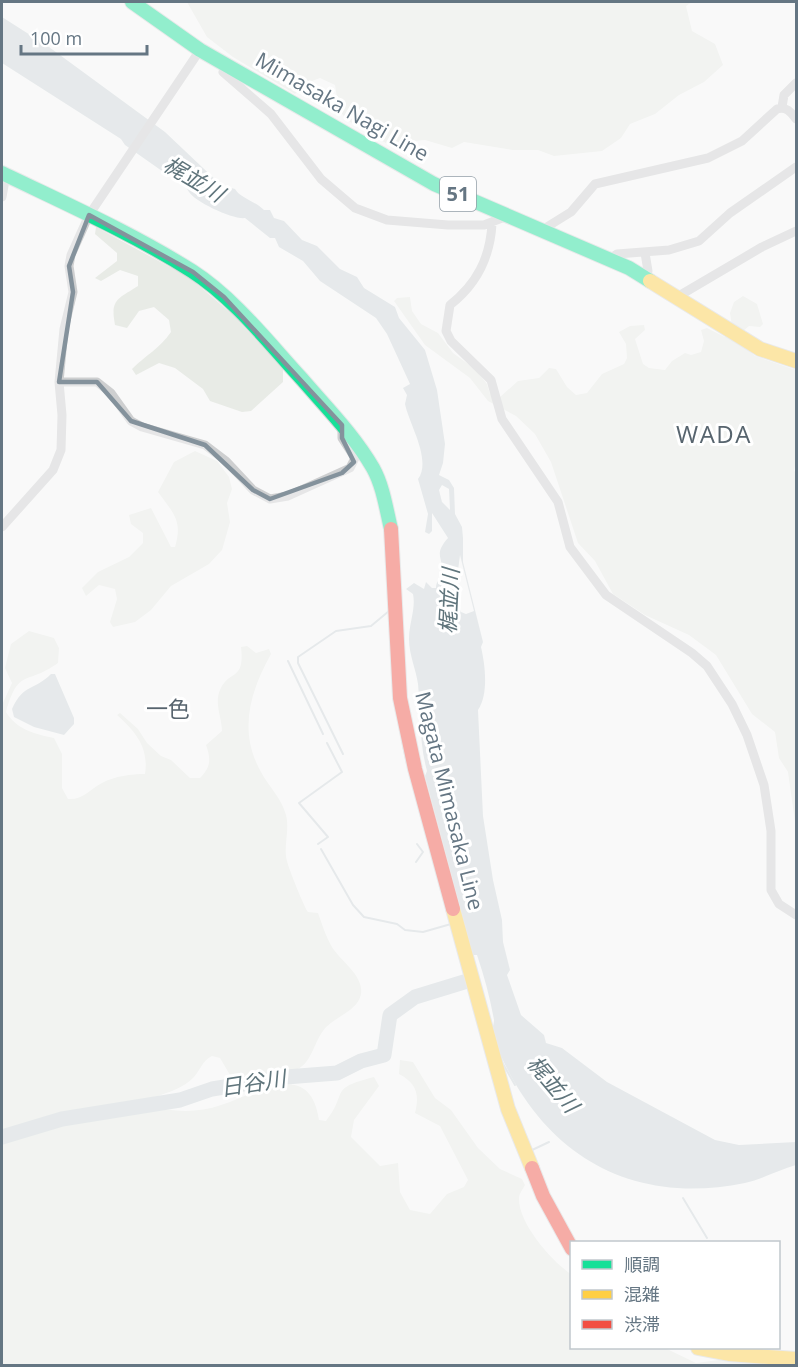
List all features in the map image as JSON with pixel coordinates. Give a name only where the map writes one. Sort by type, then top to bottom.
[{"type":"main road","name":"Mimasaka Nagi Line","points":[[132,2],[200,50],[434,184],[610,259],[646,277],[760,349],[796,361]]},
{"type":"main road","name":"Magata Mimasaka Line","points":[[4,174],[89,215],[193,272],[224,297],[262,335],[342,425],[373,468],[389,513],[397,659],[405,728],[508,1109],[543,1196],[570,1245]]},
{"type":"main road","points":[[707,1349],[729,1354],[796,1359]]},
{"type":"street","points":[[2,526],[57,462],[61,450],[62,415],[58,382],[64,329],[73,292],[69,266],[89,215],[200,50]]},
{"type":"street","points":[[227,65],[223,72],[271,114],[321,179],[355,208],[387,220],[448,225],[492,224],[507,216]]},
{"type":"street","points":[[782,107],[784,95],[796,83]]},
{"type":"street","points":[[542,230],[572,212],[595,184],[708,158],[742,141],[782,107],[789,110],[796,119]]},
{"type":"street","points":[[610,259],[617,254],[669,250],[699,241],[730,213],[796,167]]},
{"type":"street","points":[[2,197],[4,174]]},
{"type":"street","points":[[492,224],[486,259],[474,283],[450,305],[446,332],[451,340],[491,380],[502,419],[550,487],[558,502],[570,547],[598,585],[617,604],[692,653],[719,681],[747,735],[764,785],[771,831],[771,890],[779,904],[796,915]]},
{"type":"street","points":[[677,297],[762,247],[796,231]]},
{"type":"street","points":[[645,253],[648,271],[646,277]]},
{"type":"street","points":[[58,382],[97,382],[111,393],[131,421],[142,427],[205,445],[226,461],[253,490],[270,499],[288,496],[350,468],[355,459],[342,438],[342,425]]},
{"type":"highlighted area","points":[[89,215],[193,272],[224,297],[342,425],[342,438],[354,462],[342,473],[270,499],[253,490],[205,445],[131,421],[97,382],[59,382],[73,292],[69,266]]},
{"type":"shaded area","points":[[187,2],[692,2],[686,6],[692,31],[715,44],[723,65],[704,82],[679,95],[655,114],[630,124],[621,138],[602,151],[554,156],[538,150],[513,150],[464,142],[452,148],[425,140],[413,141],[401,152],[347,120],[339,110],[335,85],[320,78],[304,84],[295,94],[233,57],[207,37]]},
{"type":"shaded area","points":[[96,227],[190,278],[233,315],[283,369],[283,382],[251,411],[242,412],[210,401],[203,389],[175,368],[159,363],[136,375],[132,369],[171,332],[169,320],[154,307],[139,311],[127,328],[115,325],[115,305],[121,297],[138,286],[138,276],[120,270],[101,281],[95,278],[117,261],[117,253],[95,234]]},
{"type":"shaded area","points":[[743,296],[757,304],[763,324],[760,327],[749,326],[742,332],[744,347],[755,356],[796,370],[796,461],[794,471],[796,472],[796,829],[788,772],[779,758],[775,732],[752,714],[716,655],[689,635],[645,615],[613,594],[595,561],[578,543],[551,462],[535,434],[516,416],[488,401],[470,378],[425,345],[394,301],[397,298],[410,297],[412,311],[421,324],[438,333],[453,353],[475,369],[487,384],[490,394],[500,397],[518,381],[539,378],[549,368],[556,369],[567,387],[576,395],[587,393],[602,374],[624,364],[627,358],[626,344],[619,332],[630,326],[644,325],[645,330],[635,339],[643,364],[649,368],[665,370],[672,361],[685,353],[691,355],[701,352],[704,341],[701,330],[707,328],[725,337],[732,326],[730,313],[734,302]]},
{"type":"shaded area","points":[[195,451],[217,461],[229,477],[232,489],[227,503],[230,522],[222,550],[209,564],[171,586],[151,610],[135,622],[113,627],[110,622],[117,599],[115,589],[99,585],[86,596],[82,588],[98,572],[129,557],[143,543],[143,533],[131,524],[129,515],[151,508],[171,547],[175,547],[177,523],[158,492],[174,462]]},
{"type":"shaded area","points":[[29,631],[54,638],[59,648],[58,663],[20,683],[15,689],[6,712],[21,727],[33,733],[54,738],[62,754],[62,788],[68,799],[82,796],[112,779],[145,774],[143,748],[135,734],[117,715],[120,713],[138,729],[147,743],[161,756],[171,760],[190,778],[200,778],[209,763],[206,745],[222,731],[218,695],[224,684],[241,666],[241,647],[247,646],[256,653],[269,649],[271,654],[257,683],[249,712],[250,742],[254,757],[286,815],[287,861],[293,879],[308,912],[318,913],[335,952],[360,982],[361,996],[353,1007],[323,1031],[305,1064],[300,1068],[271,1076],[230,1075],[220,1058],[212,1056],[186,1084],[155,1097],[152,1107],[178,1111],[204,1109],[265,1088],[293,1085],[305,1090],[314,1101],[319,1120],[326,1121],[344,1089],[359,1081],[374,1077],[379,1086],[354,1120],[351,1137],[380,1166],[398,1163],[400,1192],[410,1210],[430,1214],[447,1194],[464,1187],[468,1180],[440,1126],[415,1113],[417,1095],[413,1085],[399,1074],[400,1060],[413,1062],[435,1098],[451,1110],[478,1148],[500,1169],[522,1179],[525,1185],[519,1198],[524,1219],[546,1251],[570,1273],[570,1349],[667,1349],[696,1363],[726,1359],[784,1365],[2,1365],[2,705],[12,683],[5,668],[11,644]]},
{"type":"water","name":"梶並川","points":[[2,17],[49,47],[165,132],[221,185],[235,189],[240,195],[264,210],[270,210],[274,218],[284,221],[302,240],[317,246],[340,269],[357,277],[364,288],[395,307],[399,318],[425,350],[437,390],[445,444],[439,475],[449,480],[454,488],[455,514],[462,527],[463,562],[483,642],[481,647],[485,688],[478,710],[483,816],[502,920],[503,942],[510,970],[507,975],[521,1015],[544,1035],[546,1043],[562,1048],[607,1082],[715,1140],[739,1145],[796,1142],[796,1165],[745,1183],[704,1188],[666,1187],[630,1179],[598,1166],[568,1146],[542,1121],[519,1090],[495,1040],[494,1020],[487,987],[477,955],[473,955],[425,776],[427,771],[421,739],[418,684],[409,645],[414,600],[413,594],[406,589],[414,583],[424,589],[426,582],[432,588],[436,588],[442,568],[440,553],[448,538],[432,513],[432,531],[429,534],[425,532],[428,514],[418,479],[422,471],[421,452],[407,412],[405,404],[407,395],[403,388],[410,384],[387,334],[376,318],[320,281],[303,261],[279,247],[275,238],[270,238],[245,218],[224,213],[199,201],[176,174],[162,171],[125,145],[121,139],[2,63]],"holes":[[[442,485],[449,489],[450,510],[442,502],[439,490]],[[460,555],[474,611],[466,614],[461,612],[455,594]]]},
{"type":"water","points":[[51,674],[55,674],[74,718],[74,724],[64,735],[34,727],[14,717],[12,709],[25,691]]},
{"type":"waterway","points":[[343,754],[298,663],[298,657],[336,631],[371,626],[389,611]]},
{"type":"waterway","points":[[288,661],[323,734]]},
{"type":"waterway","points":[[402,740],[407,764]]},
{"type":"waterway","points":[[318,844],[328,837],[299,803],[342,772],[327,743]]},
{"type":"waterway","points":[[416,862],[423,852],[417,844]]},
{"type":"waterway","points":[[321,849],[353,905],[364,917],[397,924],[405,930],[423,932],[451,924]]},
{"type":"waterway","name":"日谷川","points":[[2,1137],[62,1119],[180,1100],[212,1089],[286,1077],[337,1073],[361,1061],[384,1055],[390,1015],[415,997],[464,982]]},
{"type":"waterway","points":[[502,1062],[515,1085]]},
{"type":"waterway","points":[[530,1151],[549,1142]]},
{"type":"waterway","points":[[683,1198],[707,1238]]},
{"type":"traffic: fast","points":[[132,2],[200,50],[434,184],[629,268],[650,281]]},
{"type":"traffic: fast","points":[[2,173],[146,244],[192,271],[222,294],[263,336],[357,444],[373,468],[379,482],[391,529]]},
{"type":"traffic: slow","points":[[650,281],[760,349],[796,361]]},
{"type":"traffic: slow","points":[[453,909],[508,1109],[532,1168]]},
{"type":"traffic: slow","points":[[703,1349],[729,1354],[796,1359]]},
{"type":"traffic: jam","points":[[391,529],[400,698],[415,769],[453,909]]},
{"type":"traffic: jam","points":[[532,1168],[543,1196],[570,1245]]},
{"type":"district","name":"WADA","points":[[714,435]]},
{"type":"district","name":"一色","points":[[168,709]]}]
